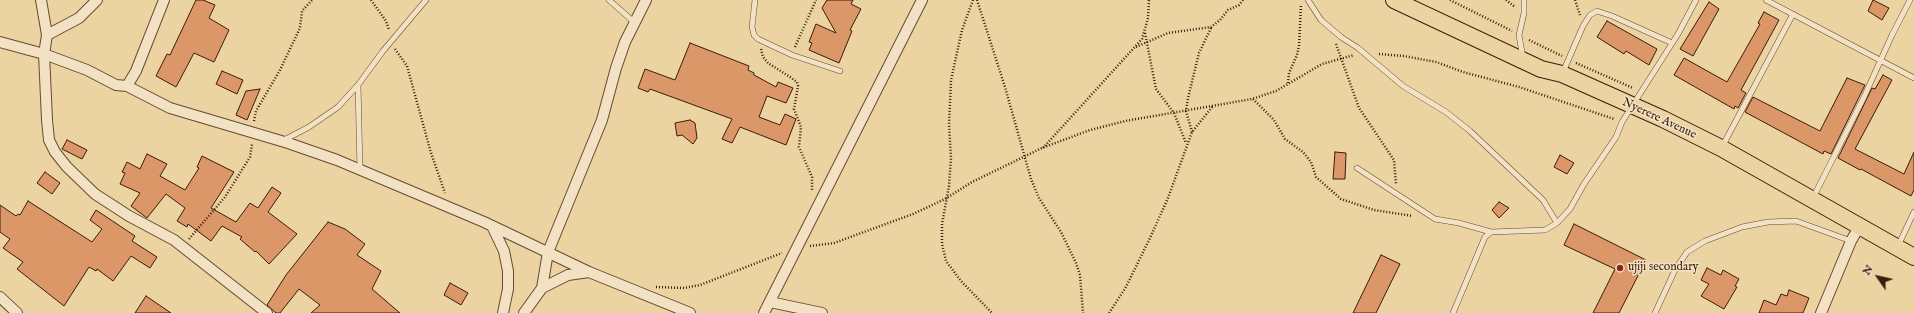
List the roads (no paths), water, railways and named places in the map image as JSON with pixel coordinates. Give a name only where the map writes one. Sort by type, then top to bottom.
[{"type":"main road","name":"Nyerere Avenue","points":[[1394,0],[1542,70],[1562,74],[1721,148],[1914,257]]},
{"type":"street","points":[[41,0],[48,35],[44,54],[47,120],[49,140],[55,152],[67,167],[99,198],[182,246],[266,313]]},
{"type":"street","points":[[48,35],[79,18],[97,0]]},
{"type":"street","points":[[127,86],[136,71],[164,0]]},
{"type":"street","points":[[524,313],[542,288],[548,252],[602,120],[616,68],[634,22],[646,0]]},
{"type":"street","points":[[764,313],[922,0]]},
{"type":"street","points":[[0,42],[44,54],[87,70],[116,85],[127,86],[170,108],[307,149],[492,226],[589,272],[690,313]]},
{"type":"street","points":[[492,226],[504,251],[508,271],[508,288],[504,313]]},
{"type":"street","points":[[1821,313],[1851,241],[1859,227]]},
{"type":"street","points":[[542,288],[568,275],[589,272]]},
{"type":"street","points":[[0,297],[18,313]]},
{"type":"street","points":[[770,302],[822,313]]},
{"type":"lane","points":[[281,141],[324,118],[338,106],[358,85],[426,0]]},
{"type":"lane","points":[[609,0],[634,22]]},
{"type":"lane","points":[[755,0],[752,27],[754,35],[758,39],[792,55],[840,71]]},
{"type":"lane","points":[[1308,0],[1321,20],[1329,27],[1404,86],[1446,112],[1470,131],[1542,200],[1557,223]]},
{"type":"lane","points":[[1524,0],[1524,14],[1519,35],[1524,61]]},
{"type":"lane","points":[[1357,168],[1435,219],[1460,223],[1491,232],[1544,230],[1557,223],[1570,209],[1584,184],[1616,138],[1622,122],[1672,43],[1696,0]]},
{"type":"lane","points":[[1766,0],[1914,78]]},
{"type":"lane","points":[[1812,200],[1864,97],[1880,60],[1910,0]]},
{"type":"lane","points":[[1562,74],[1590,15],[1597,11],[1612,16],[1672,43]]},
{"type":"lane","points":[[1721,148],[1793,14]]},
{"type":"lane","points":[[358,85],[361,142],[360,171]]},
{"type":"lane","points":[[1897,247],[1914,212]]},
{"type":"lane","points":[[1656,313],[1675,270],[1687,252],[1705,241],[1742,227],[1768,222],[1796,221],[1851,241]]},
{"type":"lane","points":[[1454,313],[1486,237],[1491,232]]},
{"type":"place","name":"ujiji secondary","points":[[1620,268]]}]
